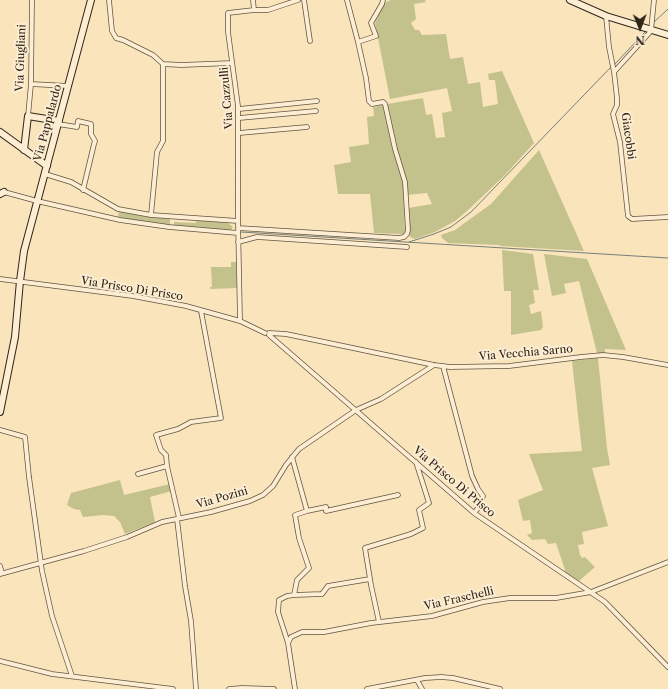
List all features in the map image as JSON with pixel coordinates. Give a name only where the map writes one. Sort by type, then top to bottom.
[{"type":"main road","name":"Via Pappalardo","points":[[0,412],[15,337],[24,251],[91,0]]},
{"type":"main road","points":[[570,0],[606,16],[668,36]]},
{"type":"main road","points":[[28,116],[58,122]]},
{"type":"main road","name":"Via Giugliani","points":[[24,150],[28,116]]},
{"type":"main road","points":[[0,132],[47,166]]},
{"type":"street","name":"Via Giugliani","points":[[28,116],[32,84],[32,0]]},
{"type":"street","points":[[109,0],[112,31],[116,38],[153,55],[163,64],[181,65],[232,63]]},
{"type":"street","points":[[253,0],[254,10],[268,10],[298,0]]},
{"type":"street","points":[[304,0],[310,41]]},
{"type":"street","points":[[1,192],[114,218],[172,227],[399,238],[404,237],[408,230],[405,182],[395,149],[385,104],[383,102],[372,104],[369,101],[366,78],[347,0]]},
{"type":"street","points":[[358,42],[376,36],[372,23],[383,0]]},
{"type":"street","points":[[613,68],[651,30],[654,0]]},
{"type":"street","name":"Via Cazzulli","points":[[240,321],[238,242],[239,118],[232,63],[228,13],[254,10]]},
{"type":"street","points":[[606,16],[613,68]]},
{"type":"street","points":[[151,215],[157,152],[162,141],[163,64]]},
{"type":"street","name":"Giacobbi","points":[[613,68],[617,105],[613,114],[620,142],[628,216],[632,219],[668,217]]},
{"type":"street","points":[[32,84],[68,86]]},
{"type":"street","points":[[238,109],[317,101]]},
{"type":"street","points":[[239,118],[316,111]]},
{"type":"street","points":[[58,122],[77,128],[78,121],[90,124],[91,134],[95,141],[83,190]]},
{"type":"street","points":[[239,133],[307,127]]},
{"type":"street","points":[[45,174],[71,182],[118,209],[151,215],[238,221]]},
{"type":"street","points":[[114,218],[118,209]]},
{"type":"street","points":[[172,227],[173,217]]},
{"type":"street","points":[[238,242],[257,237],[407,247]]},
{"type":"street","name":"Via Prisco Di Prisco","points":[[0,278],[133,296],[186,306],[240,321],[268,334],[416,461],[474,513],[605,602],[668,667]]},
{"type":"street","points":[[196,689],[191,621],[185,586],[178,519],[166,455],[161,450],[156,435],[178,429],[191,422],[221,418],[201,311]]},
{"type":"street","name":"Via Vecchia Sarno","points":[[268,334],[286,334],[443,366],[509,366],[603,355],[668,365]]},
{"type":"street","name":"Via Pozini","points":[[1,574],[41,564],[127,537],[162,522],[244,502],[263,495],[273,486],[292,457],[305,445],[356,410],[381,399],[434,365]]},
{"type":"street","points":[[443,366],[472,476],[483,496],[479,507],[474,513]]},
{"type":"street","points":[[0,430],[25,437],[41,564],[52,616],[72,676]]},
{"type":"street","points":[[292,457],[307,511]]},
{"type":"street","points":[[379,622],[365,548],[411,534],[423,528],[419,510],[429,503],[416,461]]},
{"type":"street","points":[[138,474],[167,466]]},
{"type":"street","points":[[294,595],[297,580],[309,568],[299,538],[296,515],[326,507],[326,511],[398,495]]},
{"type":"street","name":"Via Fraschelli","points":[[288,643],[291,637],[302,632],[324,632],[379,622],[432,616],[483,602],[510,598],[556,598],[591,592],[668,562]]},
{"type":"street","points":[[0,566],[1,574]]},
{"type":"street","points":[[295,689],[288,643],[278,612],[279,600],[294,595],[322,594],[328,586],[370,579]]},
{"type":"street","points":[[0,661],[52,674],[173,689]]},
{"type":"street","points":[[367,689],[441,677],[453,678],[500,689]]},
{"type":"street","points":[[417,680],[422,689]]},
{"type":"street","points":[[229,689],[274,689]]},
{"type":"shaded area","points":[[391,0],[425,0],[426,2],[414,4],[416,19],[411,23],[415,30],[419,30],[422,35],[446,34],[450,59],[463,57],[468,84],[480,82],[483,107],[498,104],[495,80],[489,80],[488,74],[502,71],[534,143],[504,176],[455,221],[435,232],[415,239],[410,237],[409,208],[432,204],[427,193],[407,195],[387,104],[423,98],[426,115],[432,114],[436,138],[445,137],[442,113],[452,111],[447,88],[390,99],[375,23],[384,3]]},
{"type":"shaded area","points":[[384,105],[403,185],[405,233],[403,234],[374,233],[370,194],[338,194],[334,165],[351,162],[349,147],[369,144],[367,117],[374,116],[373,107]]},
{"type":"shaded area","points":[[539,150],[584,251],[448,243],[442,238],[441,235],[455,230],[491,204]]},
{"type":"shaded area","points":[[119,211],[142,216],[170,219],[170,225],[118,217]]},
{"type":"shaded area","points":[[198,220],[228,223],[233,227],[231,230],[174,226],[174,222],[195,223]]},
{"type":"shaded area","points":[[502,250],[533,254],[539,290],[533,290],[535,303],[529,305],[531,314],[541,311],[543,327],[541,330],[511,335],[511,291],[504,291]]},
{"type":"shaded area","points":[[544,254],[587,259],[626,350],[605,349],[605,353],[597,353],[579,281],[564,284],[566,293],[552,296]]},
{"type":"shaded area","points":[[231,262],[236,262],[237,288],[210,289],[210,287],[212,287],[211,267],[231,267]]},
{"type":"shaded area","points":[[598,358],[610,465],[592,468],[608,526],[582,532],[584,544],[578,545],[580,555],[582,558],[585,557],[595,567],[578,582],[564,572],[565,570],[556,543],[548,544],[545,539],[532,540],[527,535],[532,533],[530,520],[523,521],[518,500],[543,490],[529,454],[582,451],[572,361]]},
{"type":"shaded area","points":[[120,480],[124,495],[170,484],[172,491],[150,497],[155,522],[125,534],[120,522],[114,516],[103,515],[83,517],[80,510],[74,509],[67,505],[71,493]]},
{"type":"waterway","points":[[653,23],[668,9]]},
{"type":"waterway","points":[[614,65],[645,32]]},
{"type":"waterway","points":[[409,242],[451,227],[471,212],[611,67]]},
{"type":"waterway","points":[[241,232],[668,258]]}]
